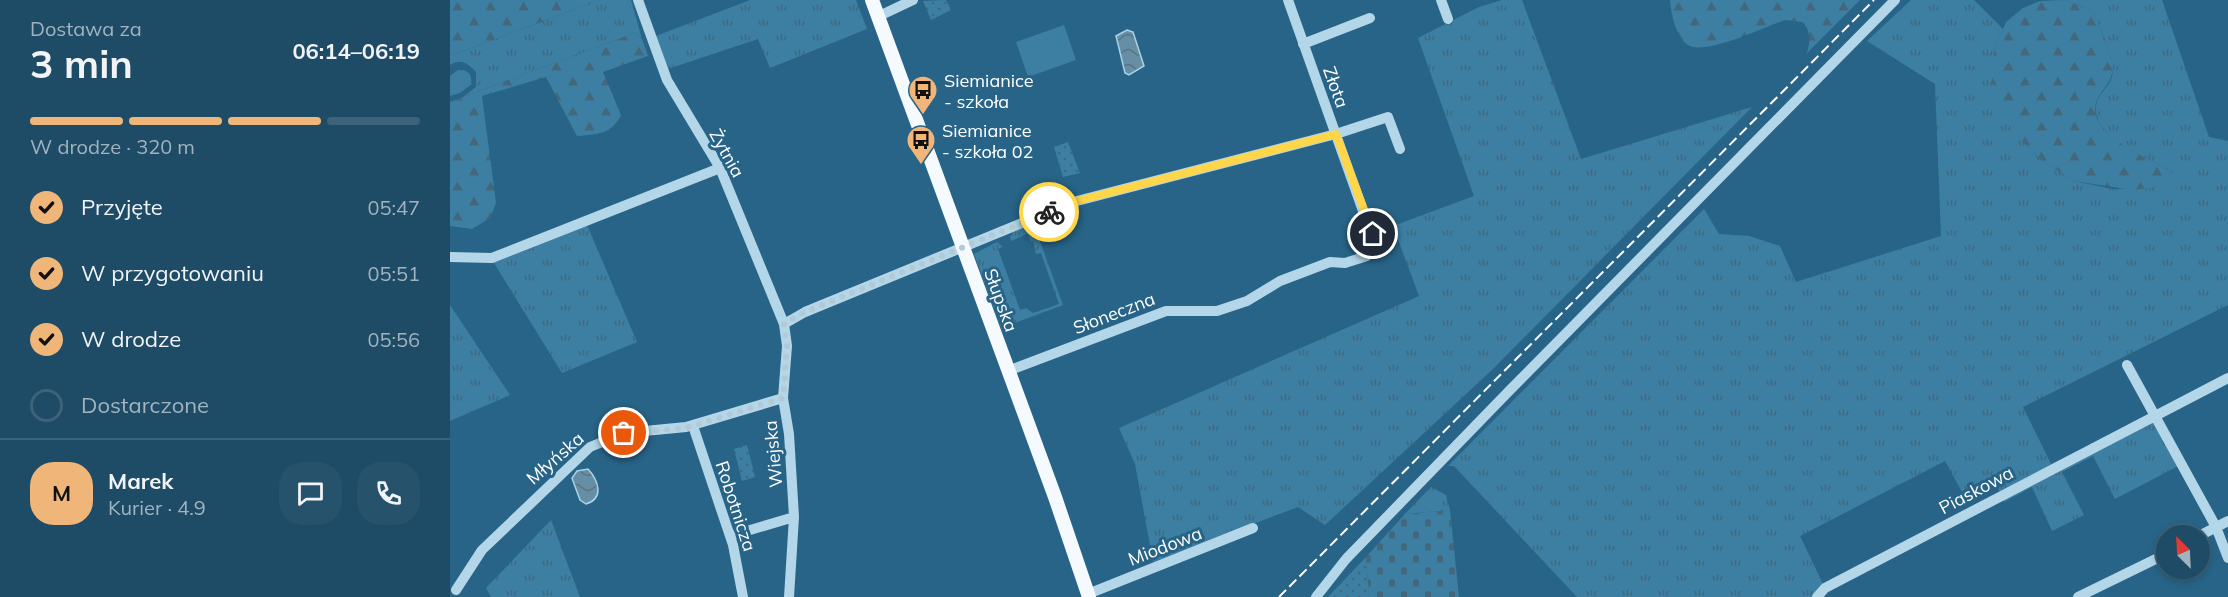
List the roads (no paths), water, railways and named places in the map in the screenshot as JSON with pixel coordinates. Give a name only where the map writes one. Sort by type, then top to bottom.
[{"type":"main road","name":"Słupska","points":[[872,0],[1088,596]]},
{"type":"street","name":"Żytnia","points":[[638,0],[667,80],[720,168],[784,324]]},
{"type":"street","points":[[878,17],[913,0]]},
{"type":"street","name":"Złota","points":[[1287,0],[1336,134],[1372,254]]},
{"type":"street","points":[[1441,0],[1448,19]]},
{"type":"street","points":[[1316,597],[1346,559],[1501,398],[1895,0]]},
{"type":"street","points":[[1303,44],[1370,18]]},
{"type":"street","points":[[784,324],[805,312],[1073,202],[1336,134],[1388,117],[1400,149]]},
{"type":"street","points":[[450,257],[492,258],[720,168]]},
{"type":"street","name":"Słoneczna","points":[[1008,371],[1166,311],[1223,310],[1255,297],[1280,281],[1330,262],[1352,261],[1372,254]]},
{"type":"street","name":"Wiejska","points":[[784,324],[787,346],[783,398],[789,434],[795,517],[789,597]]},
{"type":"street","points":[[2127,365],[2216,527],[2228,558]]},
{"type":"street","name":"Piaskowa","points":[[1817,597],[1825,588],[2228,378]]},
{"type":"street","name":"Młyńska","points":[[456,590],[482,549],[590,447],[613,436],[640,429],[693,426],[783,398]]},
{"type":"street","name":"Robotnicza","points":[[693,426],[730,536],[743,597]]},
{"type":"street","points":[[730,536],[795,517]]},
{"type":"street","points":[[2210,530],[2228,521]]},
{"type":"street","name":"Miodowa","points":[[1088,596],[1253,528]]},
{"type":"street","points":[[2078,597],[2156,559]]},
{"type":"water","points":[[1127,30],[1133,32],[1144,66],[1129,75],[1125,73],[1116,36]]},
{"type":"water","points":[[588,469],[595,478],[598,493],[596,498],[586,504],[580,500],[572,478],[577,471]]},
{"type":"railway","points":[[1279,597],[1874,0]]},
{"type":"place","name":"Siemianice - szkoła","points":[[923,116]]},
{"type":"place","name":"Siemianice - szkoła 02","points":[[921,166]]}]
